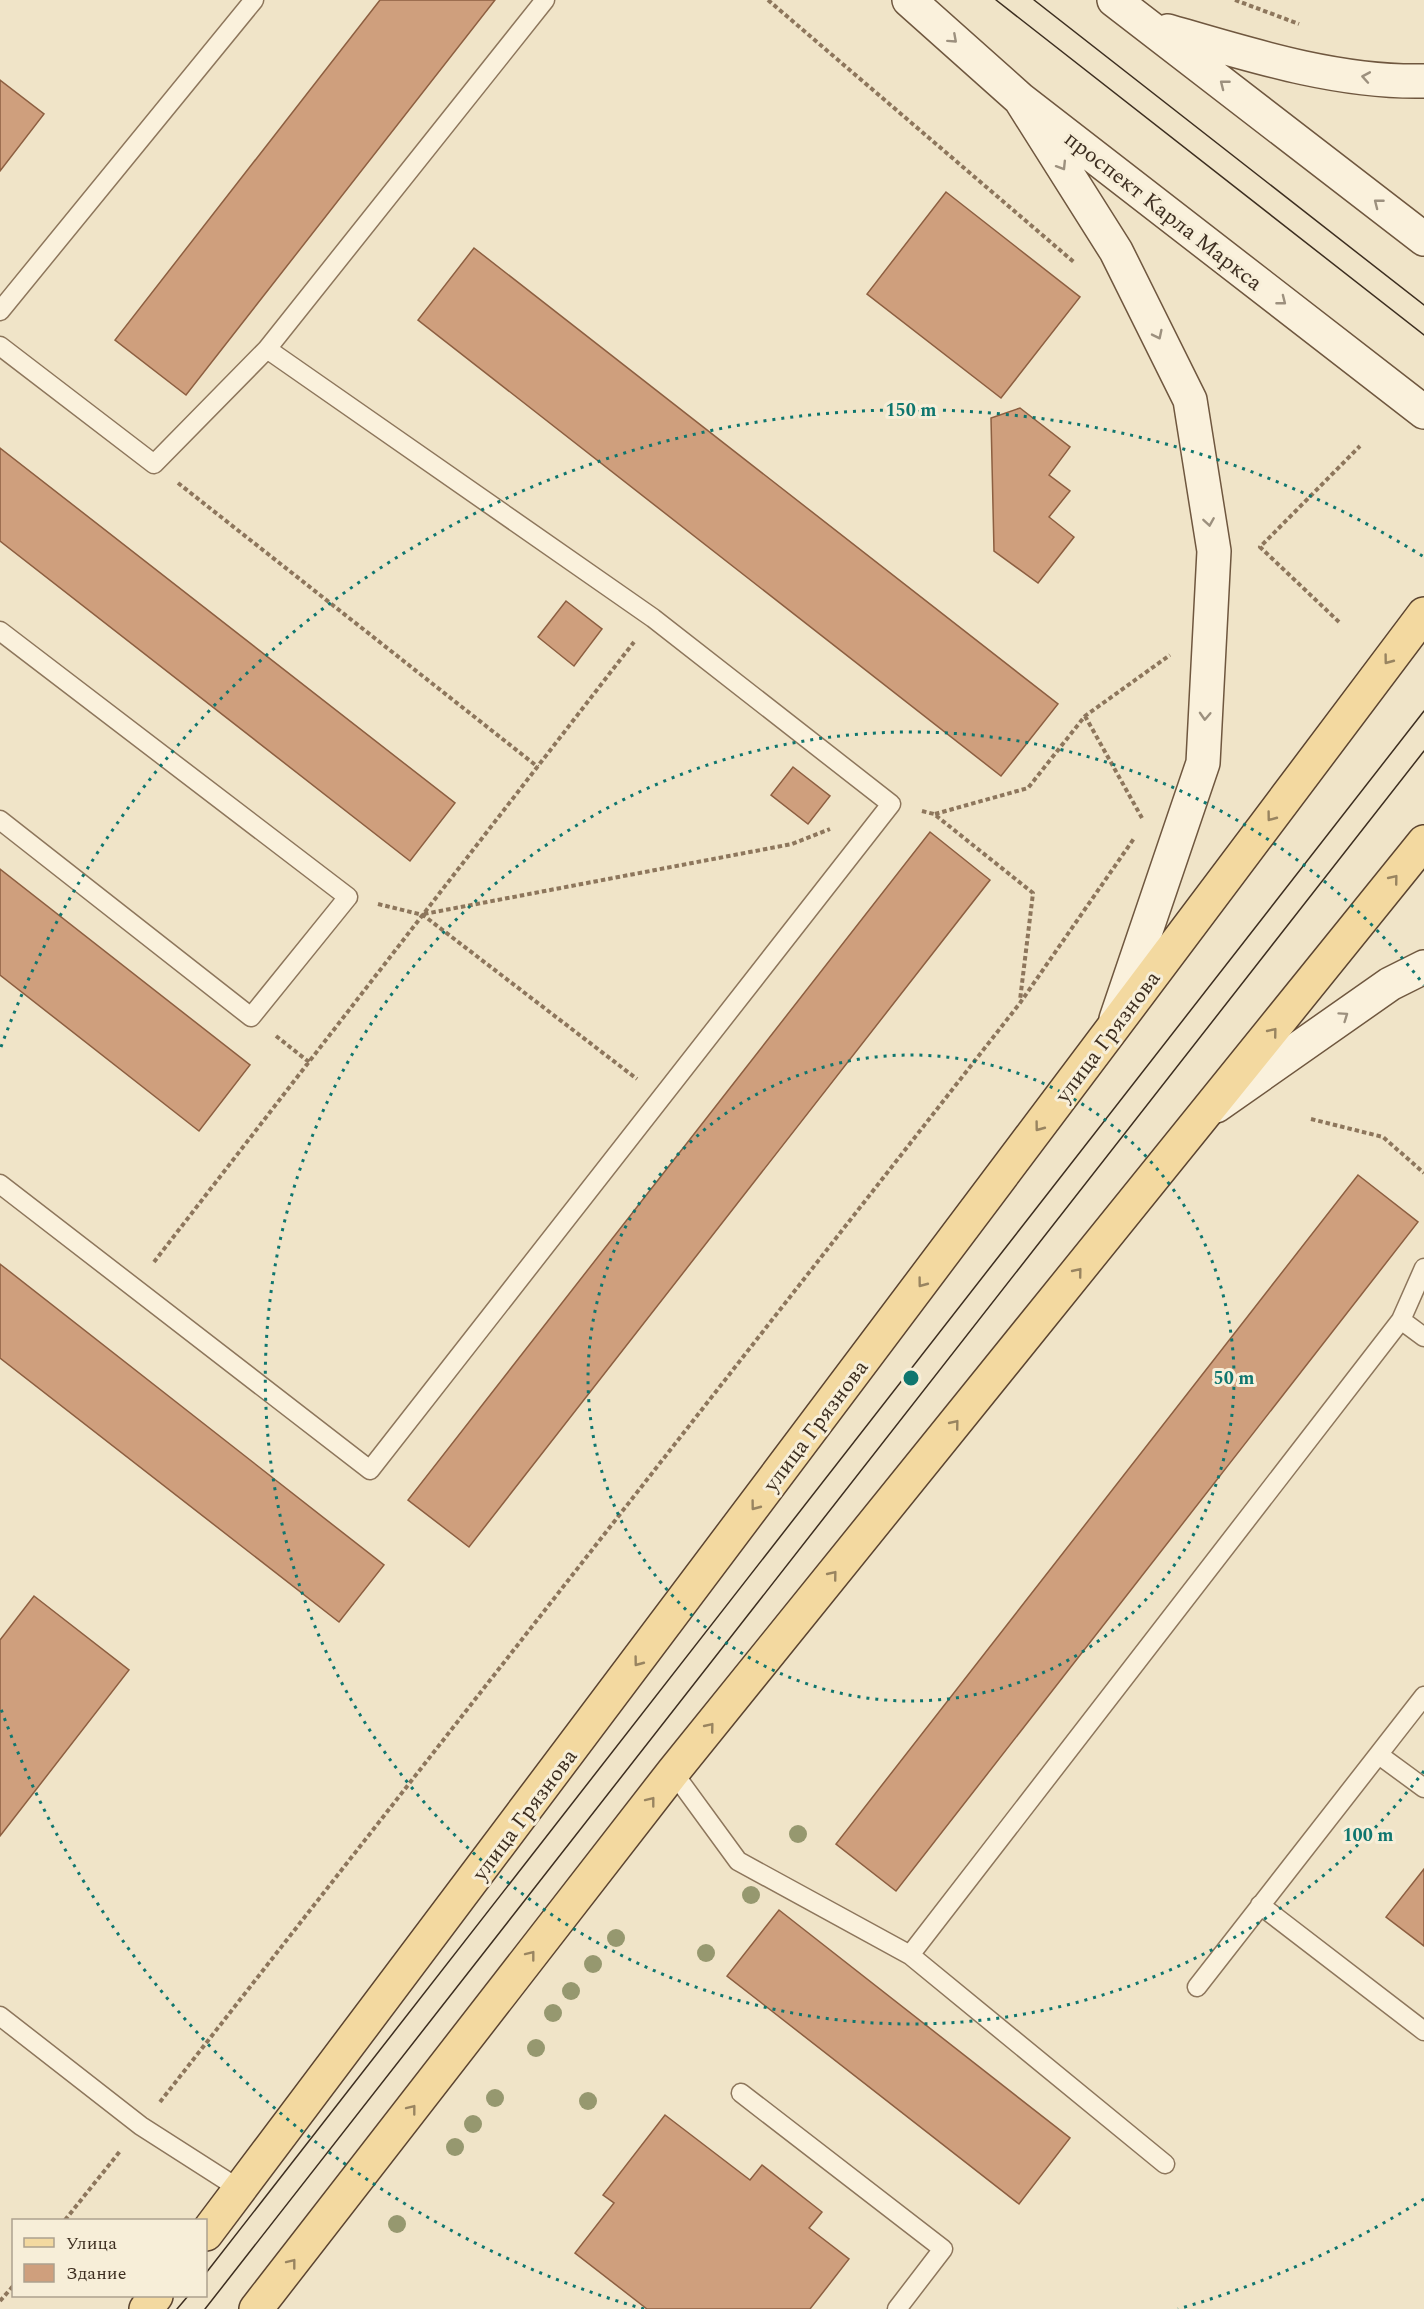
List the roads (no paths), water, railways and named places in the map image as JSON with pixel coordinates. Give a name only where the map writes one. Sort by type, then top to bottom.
[{"type":"main road","name":"проспект Карла Маркса","points":[[909,0],[1020,99],[1424,412]]},
{"type":"main road","points":[[1114,0],[1424,239]]},
{"type":"main road","points":[[1150,26],[1266,60],[1390,82],[1424,81]]},
{"type":"main road","points":[[1020,99],[1116,251],[1190,400],[1214,551],[1203,763],[1112,1030]]},
{"type":"main road","name":"улица Грязнова","points":[[207,2233],[1424,614]]},
{"type":"main road","points":[[256,2309],[673,1772],[1210,1110],[1424,842]]},
{"type":"main road","points":[[1210,1110],[1390,984],[1424,967]]},
{"type":"lane","points":[[0,312],[254,0]]},
{"type":"lane","points":[[0,346],[154,464],[267,349],[545,0]]},
{"type":"lane","points":[[0,1184],[370,1470],[891,804],[653,618],[267,349]]},
{"type":"lane","points":[[0,631],[348,897],[251,1017],[0,820]]},
{"type":"lane","points":[[910,1955],[1401,1320],[1424,1268]]},
{"type":"lane","points":[[1401,1320],[1424,1337]]},
{"type":"lane","points":[[1197,1987],[1424,1696]]},
{"type":"lane","points":[[1379,1755],[1424,1788]]},
{"type":"lane","points":[[673,1772],[738,1861],[910,1955],[1165,2164]]},
{"type":"lane","points":[[1260,1905],[1424,2031]]},
{"type":"lane","points":[[0,2016],[141,2126],[241,2190]]},
{"type":"lane","points":[[741,2093],[943,2249],[897,2309]]},
{"type":"tram line","points":[[996,0],[1424,335]]},
{"type":"tram line","points":[[1034,0],[1424,305]]},
{"type":"tram line","points":[[207,2272],[1424,711]]},
{"type":"tram line","points":[[205,2309],[1424,751]]},
{"type":"tram line","points":[[177,2309],[187,2297]]}]
